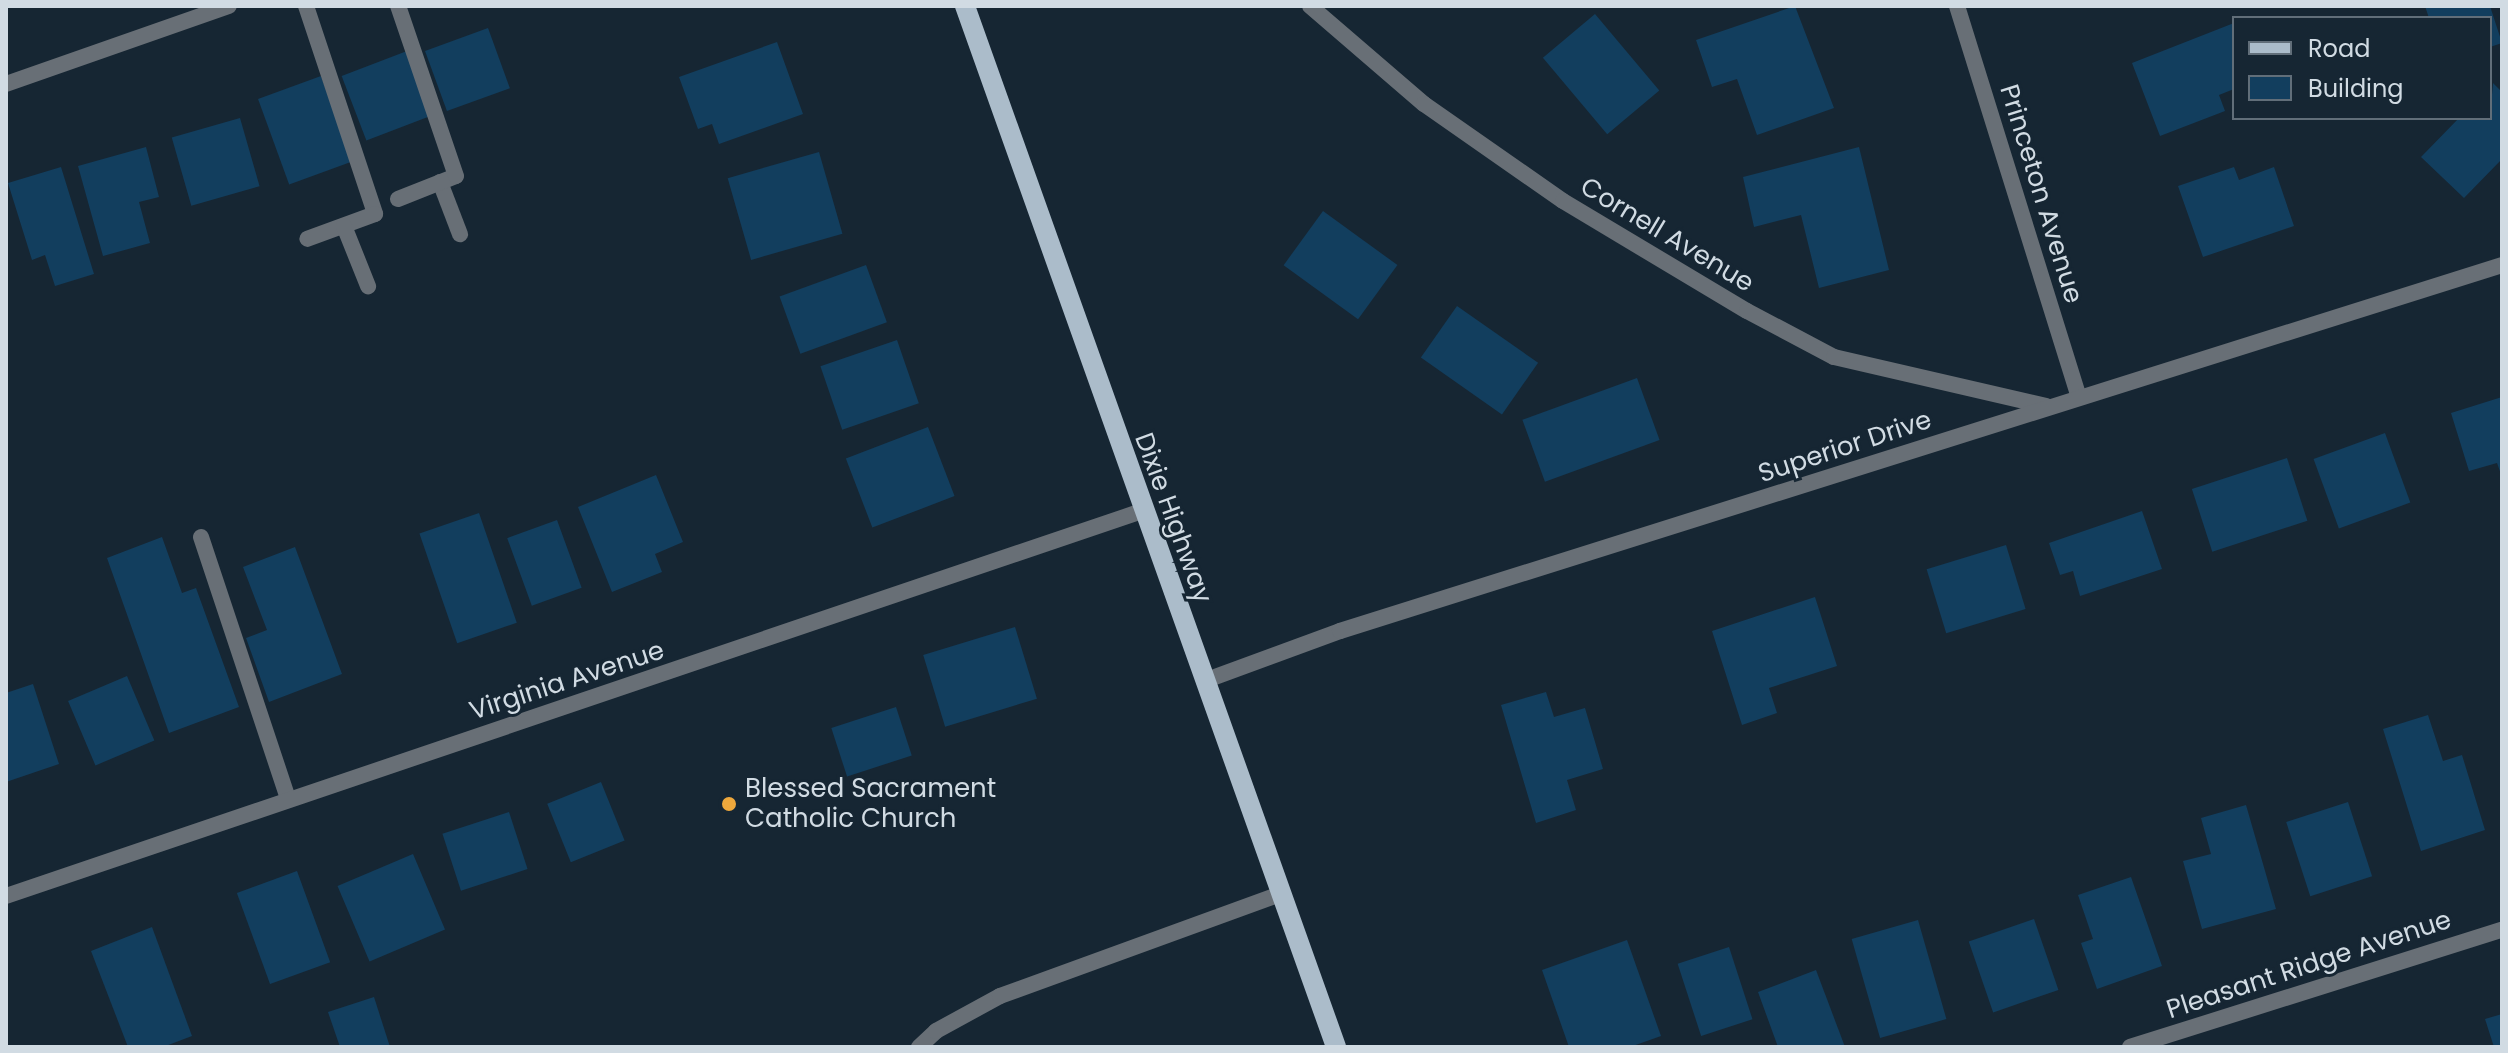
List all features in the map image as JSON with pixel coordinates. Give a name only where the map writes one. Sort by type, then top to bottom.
[{"type":"main road","name":"Dixie Highway","points":[[965,6],[1142,511],[1336,1047]]},
{"type":"street","points":[[6,84],[229,6]]},
{"type":"street","points":[[306,6],[375,214],[307,239]]},
{"type":"street","points":[[398,6],[456,176],[398,199]]},
{"type":"street","name":"Cornell Avenue","points":[[1310,6],[1436,113],[1563,201],[1747,311],[1834,357],[2049,407]]},
{"type":"street","name":"Princeton Avenue","points":[[1957,6],[2079,397]]},
{"type":"street","points":[[440,182],[460,234]]},
{"type":"street","points":[[344,226],[368,286]]},
{"type":"street","name":"Superior Drive","points":[[1204,681],[1340,631],[2502,265]]},
{"type":"street","name":"Virginia Avenue","points":[[6,896],[1142,511]]},
{"type":"street","points":[[201,537],[288,798]]},
{"type":"street","points":[[919,1047],[936,1031],[1000,996],[1281,894]]},
{"type":"street","name":"Pleasant Ridge Avenue","points":[[2130,1047],[2502,930]]},
{"type":"building","points":[[1795,6],[1834,108],[1757,135],[1737,79],[1712,87],[1696,40]]},
{"type":"building","points":[[2425,6],[2490,6],[2502,43],[2492,46],[2492,16],[2428,16]]},
{"type":"building","points":[[1595,14],[1659,91],[1607,134],[1543,58]]},
{"type":"building","points":[[2232,24],[2232,90],[2219,95],[2225,111],[2160,136],[2132,63]]},
{"type":"building","points":[[488,28],[510,88],[447,111],[425,51]]},
{"type":"building","points":[[777,42],[803,114],[719,144],[712,124],[698,129],[679,77]]},
{"type":"building","points":[[407,51],[432,115],[366,141],[342,76]]},
{"type":"building","points":[[321,76],[352,162],[289,184],[258,99]]},
{"type":"building","points":[[2493,83],[2502,92],[2502,159],[2464,198],[2421,157],[2457,120],[2492,120]]},
{"type":"building","points":[[240,118],[260,186],[191,206],[172,138]]},
{"type":"building","points":[[146,147],[159,197],[139,202],[150,243],[103,256],[78,166]]},
{"type":"building","points":[[1859,147],[1889,270],[1819,288],[1801,215],[1754,227],[1743,177]]},
{"type":"building","points":[[819,152],[842,234],[751,260],[728,178]]},
{"type":"building","points":[[61,167],[94,274],[55,286],[45,255],[32,260],[8,183]]},
{"type":"building","points":[[2234,167],[2239,180],[2274,167],[2294,226],[2203,257],[2178,186]]},
{"type":"building","points":[[1323,211],[1397,265],[1358,319],[1284,265]]},
{"type":"building","points":[[866,265],[887,322],[800,354],[780,296]]},
{"type":"building","points":[[1457,306],[1538,363],[1502,414],[1421,358]]},
{"type":"building","points":[[897,340],[919,403],[842,430],[820,366]]},
{"type":"building","points":[[1637,378],[1660,440],[1545,482],[1522,420]]},
{"type":"building","points":[[2502,397],[2502,477],[2497,463],[2469,471],[2451,413]]},
{"type":"building","points":[[928,427],[955,496],[872,528],[846,459]]},
{"type":"building","points":[[2385,433],[2410,503],[2339,529],[2314,459]]},
{"type":"building","points":[[2287,458],[2307,521],[2212,552],[2192,489]]},
{"type":"building","points":[[656,475],[683,542],[655,554],[662,572],[612,592],[578,507]]},
{"type":"building","points":[[2142,511],[2162,569],[2080,596],[2073,571],[2060,575],[2049,543]]},
{"type":"building","points":[[479,513],[517,623],[457,643],[419,534]]},
{"type":"building","points":[[557,520],[582,588],[532,606],[507,538]]},
{"type":"building","points":[[162,537],[182,593],[196,588],[239,707],[169,733],[107,558]]},
{"type":"building","points":[[2006,545],[2026,609],[1946,633],[1927,569]]},
{"type":"building","points":[[295,547],[342,674],[269,702],[246,638],[267,630],[243,567]]},
{"type":"building","points":[[1815,597],[1837,666],[1769,688],[1777,713],[1742,725],[1712,631]]},
{"type":"building","points":[[1015,627],[1037,699],[945,727],[923,655]]},
{"type":"building","points":[[127,676],[154,740],[95,765],[68,701]]},
{"type":"building","points":[[33,684],[59,764],[6,782],[6,693]]},
{"type":"building","points":[[1546,692],[1554,717],[1585,708],[1603,769],[1567,780],[1576,810],[1536,823],[1501,705]]},
{"type":"building","points":[[896,707],[912,756],[847,777],[831,728]]},
{"type":"building","points":[[2428,715],[2443,761],[2462,755],[2485,830],[2421,851],[2383,729]]},
{"type":"building","points":[[601,782],[625,840],[571,862],[547,804]]},
{"type":"building","points":[[2348,802],[2372,876],[2310,896],[2286,822]]},
{"type":"building","points":[[2246,805],[2276,909],[2202,929],[2183,861],[2211,854],[2201,818]]},
{"type":"building","points":[[509,812],[528,869],[461,891],[442,834]]},
{"type":"building","points":[[413,854],[445,929],[370,962],[338,886]]},
{"type":"building","points":[[297,871],[330,962],[270,984],[237,893]]},
{"type":"building","points":[[2131,877],[2162,966],[2097,989],[2081,943],[2093,939],[2078,895]]},
{"type":"building","points":[[2034,919],[2058,990],[1993,1012],[1969,941]]},
{"type":"building","points":[[1918,920],[1946,1019],[1880,1038],[1852,939]]},
{"type":"building","points":[[152,927],[192,1036],[163,1047],[128,1047],[91,951]]},
{"type":"building","points":[[1627,940],[1661,1036],[1630,1047],[1569,1047],[1542,970]]},
{"type":"building","points":[[1729,947],[1752,1019],[1701,1036],[1678,964]]},
{"type":"building","points":[[1816,970],[1845,1047],[1778,1047],[1758,992]]},
{"type":"building","points":[[374,997],[390,1047],[340,1047],[328,1012]]},
{"type":"building","points":[[2502,1014],[2502,1047],[2494,1047],[2485,1019]]},
{"type":"place","name":"Blessed Sacrament Catholic Church","points":[[729,804]]}]
